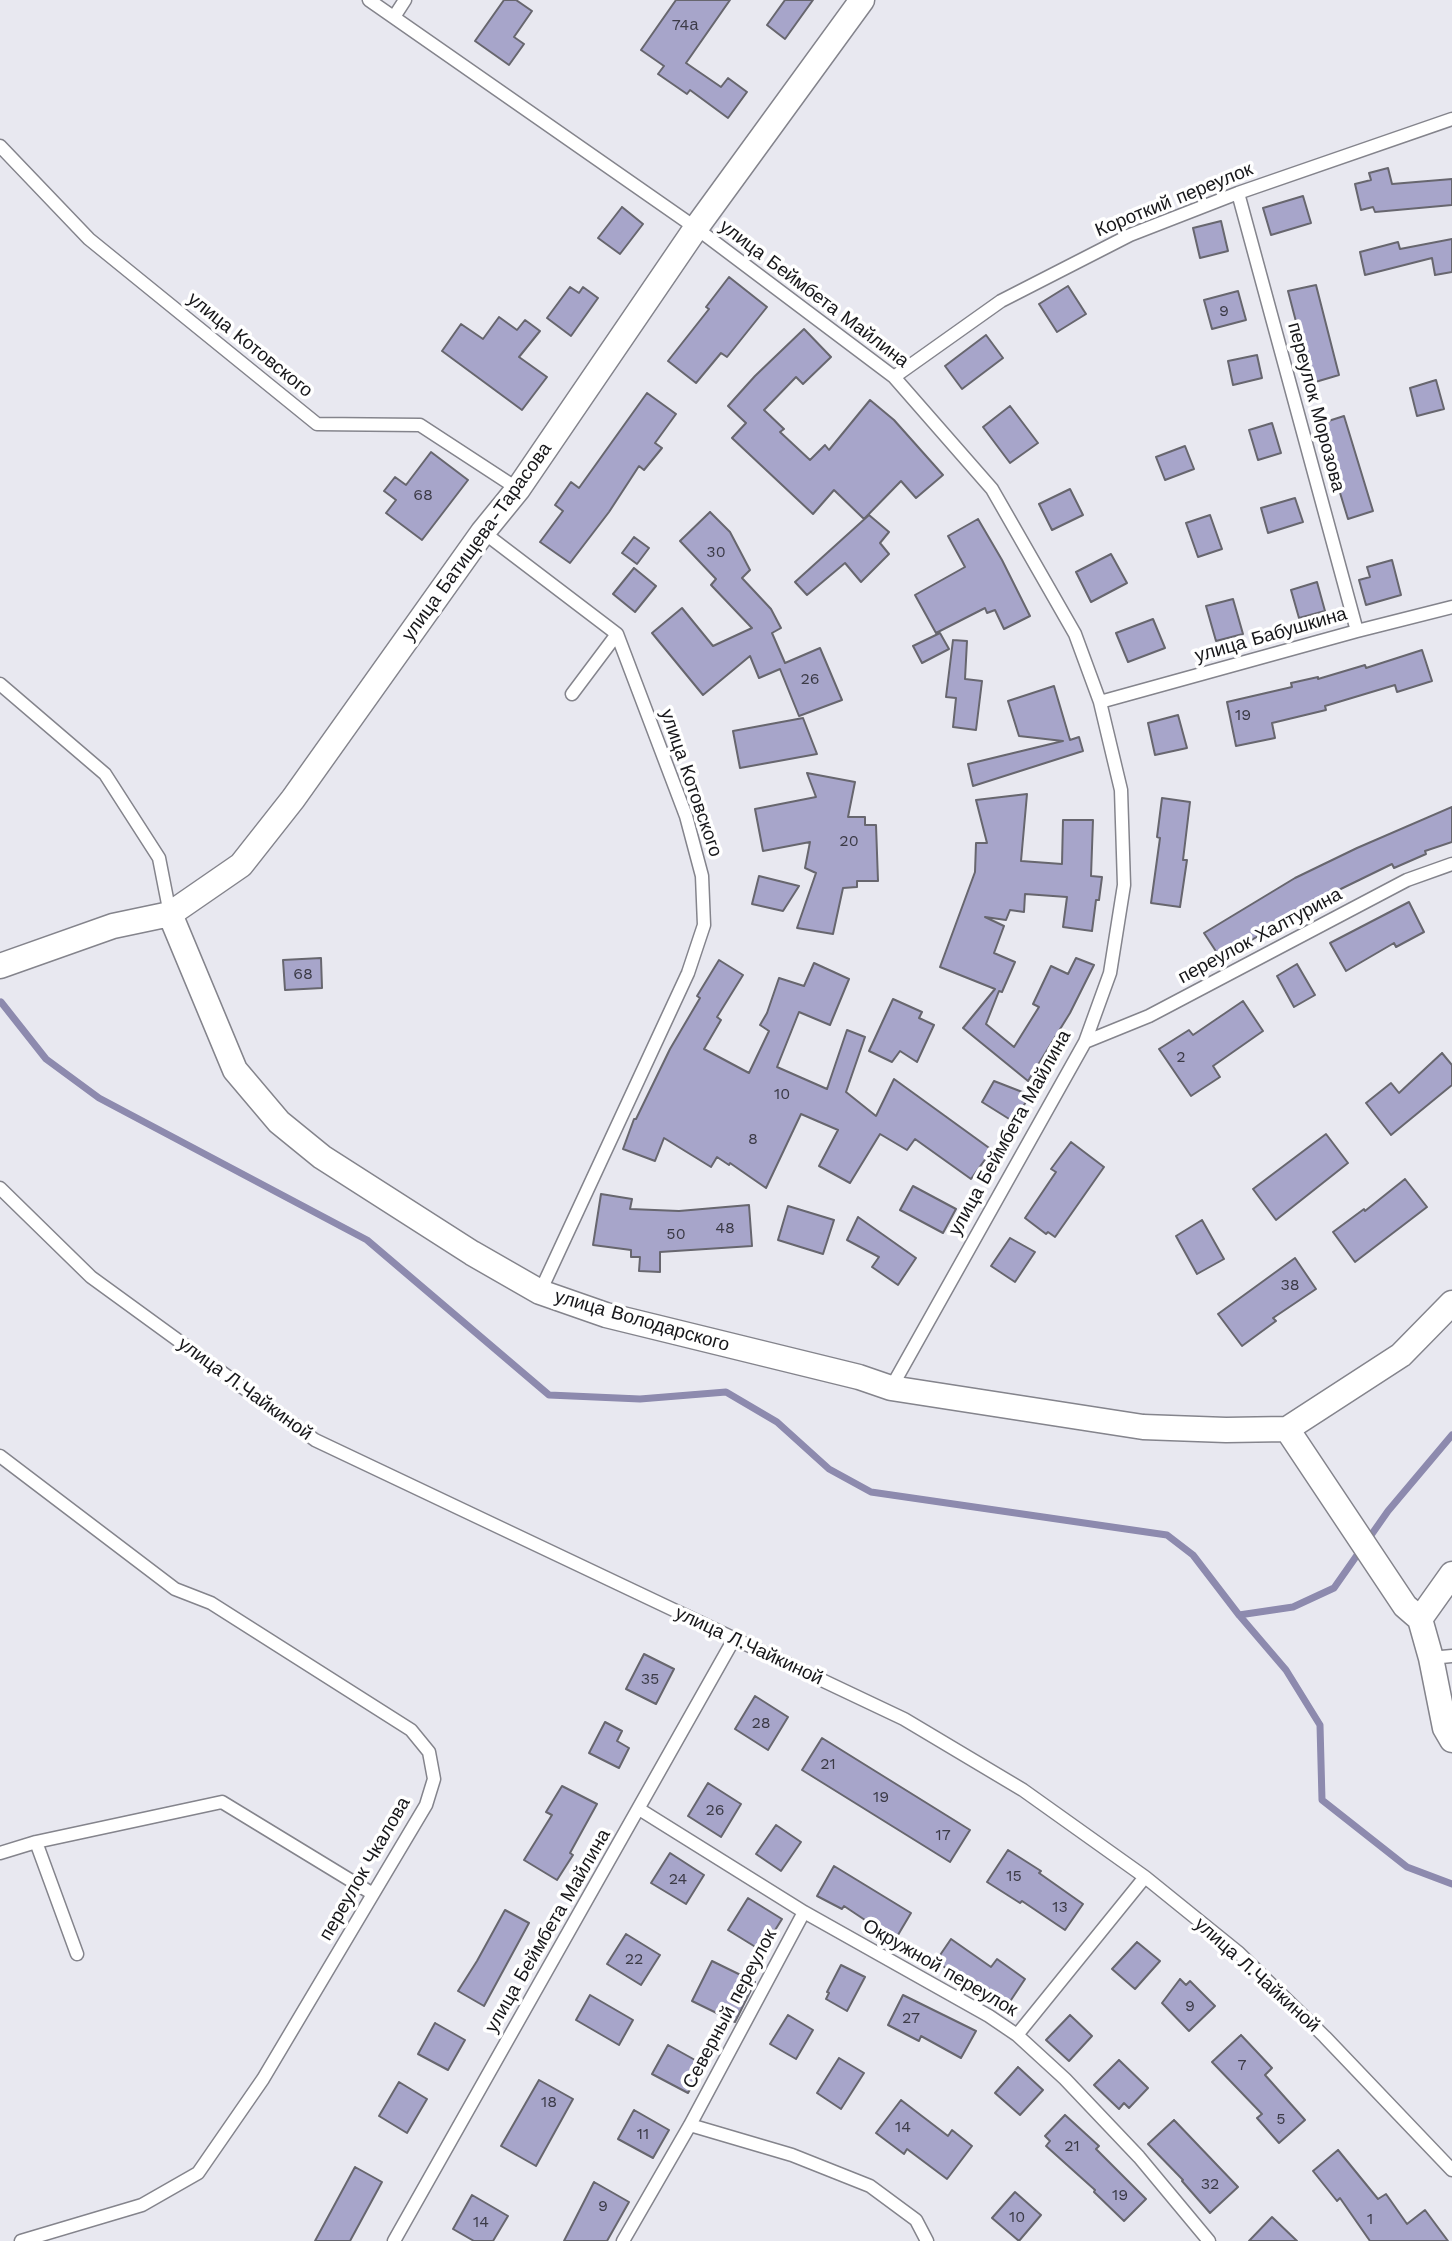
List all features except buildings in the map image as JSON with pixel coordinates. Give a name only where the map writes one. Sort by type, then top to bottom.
[{"type":"street","name":"улица Батищева-Тарасова","points":[[0,966],[113,926],[170,914],[241,865],[293,799],[483,532],[517,489],[696,228],[862,0]]},
{"type":"street","name":"улица Володарского","points":[[170,914],[235,1070],[279,1122],[322,1157],[472,1254],[540,1292],[606,1315],[859,1377],[891,1388],[1143,1427],[1287,1429]]},
{"type":"street","points":[[1452,1303],[1401,1355],[1287,1429],[1370,1555],[1405,1605],[1420,1619],[1441,1657],[1445,1728],[1452,1740]]},
{"type":"street","points":[[1420,1619],[1452,1574]]},
{"type":"lane","name":"улица Беймбета Майлина","points":[[369,0],[696,228],[894,377],[992,489],[1075,634],[1100,702],[1121,790],[1124,885],[1110,973],[1085,1042],[891,1388]]},
{"type":"lane","points":[[394,17],[405,0]]},
{"type":"lane","name":"Короткий переулок","points":[[894,377],[1001,301],[1130,235],[1238,193],[1452,119]]},
{"type":"lane","name":"улица Котовского","points":[[0,146],[89,239],[317,424],[421,425],[517,489]]},
{"type":"lane","name":"переулок Морозова","points":[[1238,193],[1357,631]]},
{"type":"lane","points":[[483,532],[617,634],[572,694]]},
{"type":"lane","name":"улица Бабушкина","points":[[1100,702],[1452,607]]},
{"type":"lane","name":"улица Котовского","points":[[540,1292],[688,973],[704,925],[702,876],[685,816],[617,634]]},
{"type":"lane","name":"улица Володарского","points":[[0,684],[105,774],[159,858],[170,914]]},
{"type":"lane","name":"переулок Халтурина","points":[[1085,1042],[1149,1016],[1407,880],[1452,864]]},
{"type":"lane","name":"улица Л.Чайкиной","points":[[0,1188],[91,1277],[315,1440],[904,1719],[1023,1790],[1144,1877],[1240,1953],[1452,2170]]},
{"type":"lane","name":"переулок Чкалова","points":[[0,1456],[175,1589],[211,1603],[411,1730],[429,1752],[434,1779],[426,1805],[263,2079],[198,2173],[142,2205],[21,2241]]},
{"type":"lane","name":"улица Беймбета Майлина","points":[[394,2241],[734,1639]]},
{"type":"lane","points":[[0,1853],[36,1842],[222,1801],[373,1894]]},
{"type":"lane","name":"Окружной переулок","points":[[639,1809],[804,1912],[989,2016],[1017,2035],[1065,2079],[1139,2157],[1209,2241]]},
{"type":"lane","points":[[36,1842],[77,1954]]},
{"type":"lane","points":[[1017,2035],[1144,1877]]},
{"type":"lane","name":"Северный переулок","points":[[623,2241],[690,2125],[804,1912]]},
{"type":"lane","points":[[690,2125],[792,2155],[870,2186],[916,2220],[927,2241]]},
{"type":"waterway","points":[[1,1002],[46,1059],[99,1098],[367,1240],[549,1395],[640,1399],[726,1392],[777,1422],[829,1469],[871,1492],[1167,1535],[1193,1555],[1286,1670],[1320,1725],[1322,1800],[1407,1867],[1452,1884]]},
{"type":"waterway","points":[[1239,1615],[1293,1607],[1334,1588],[1388,1511],[1452,1435]]}]
